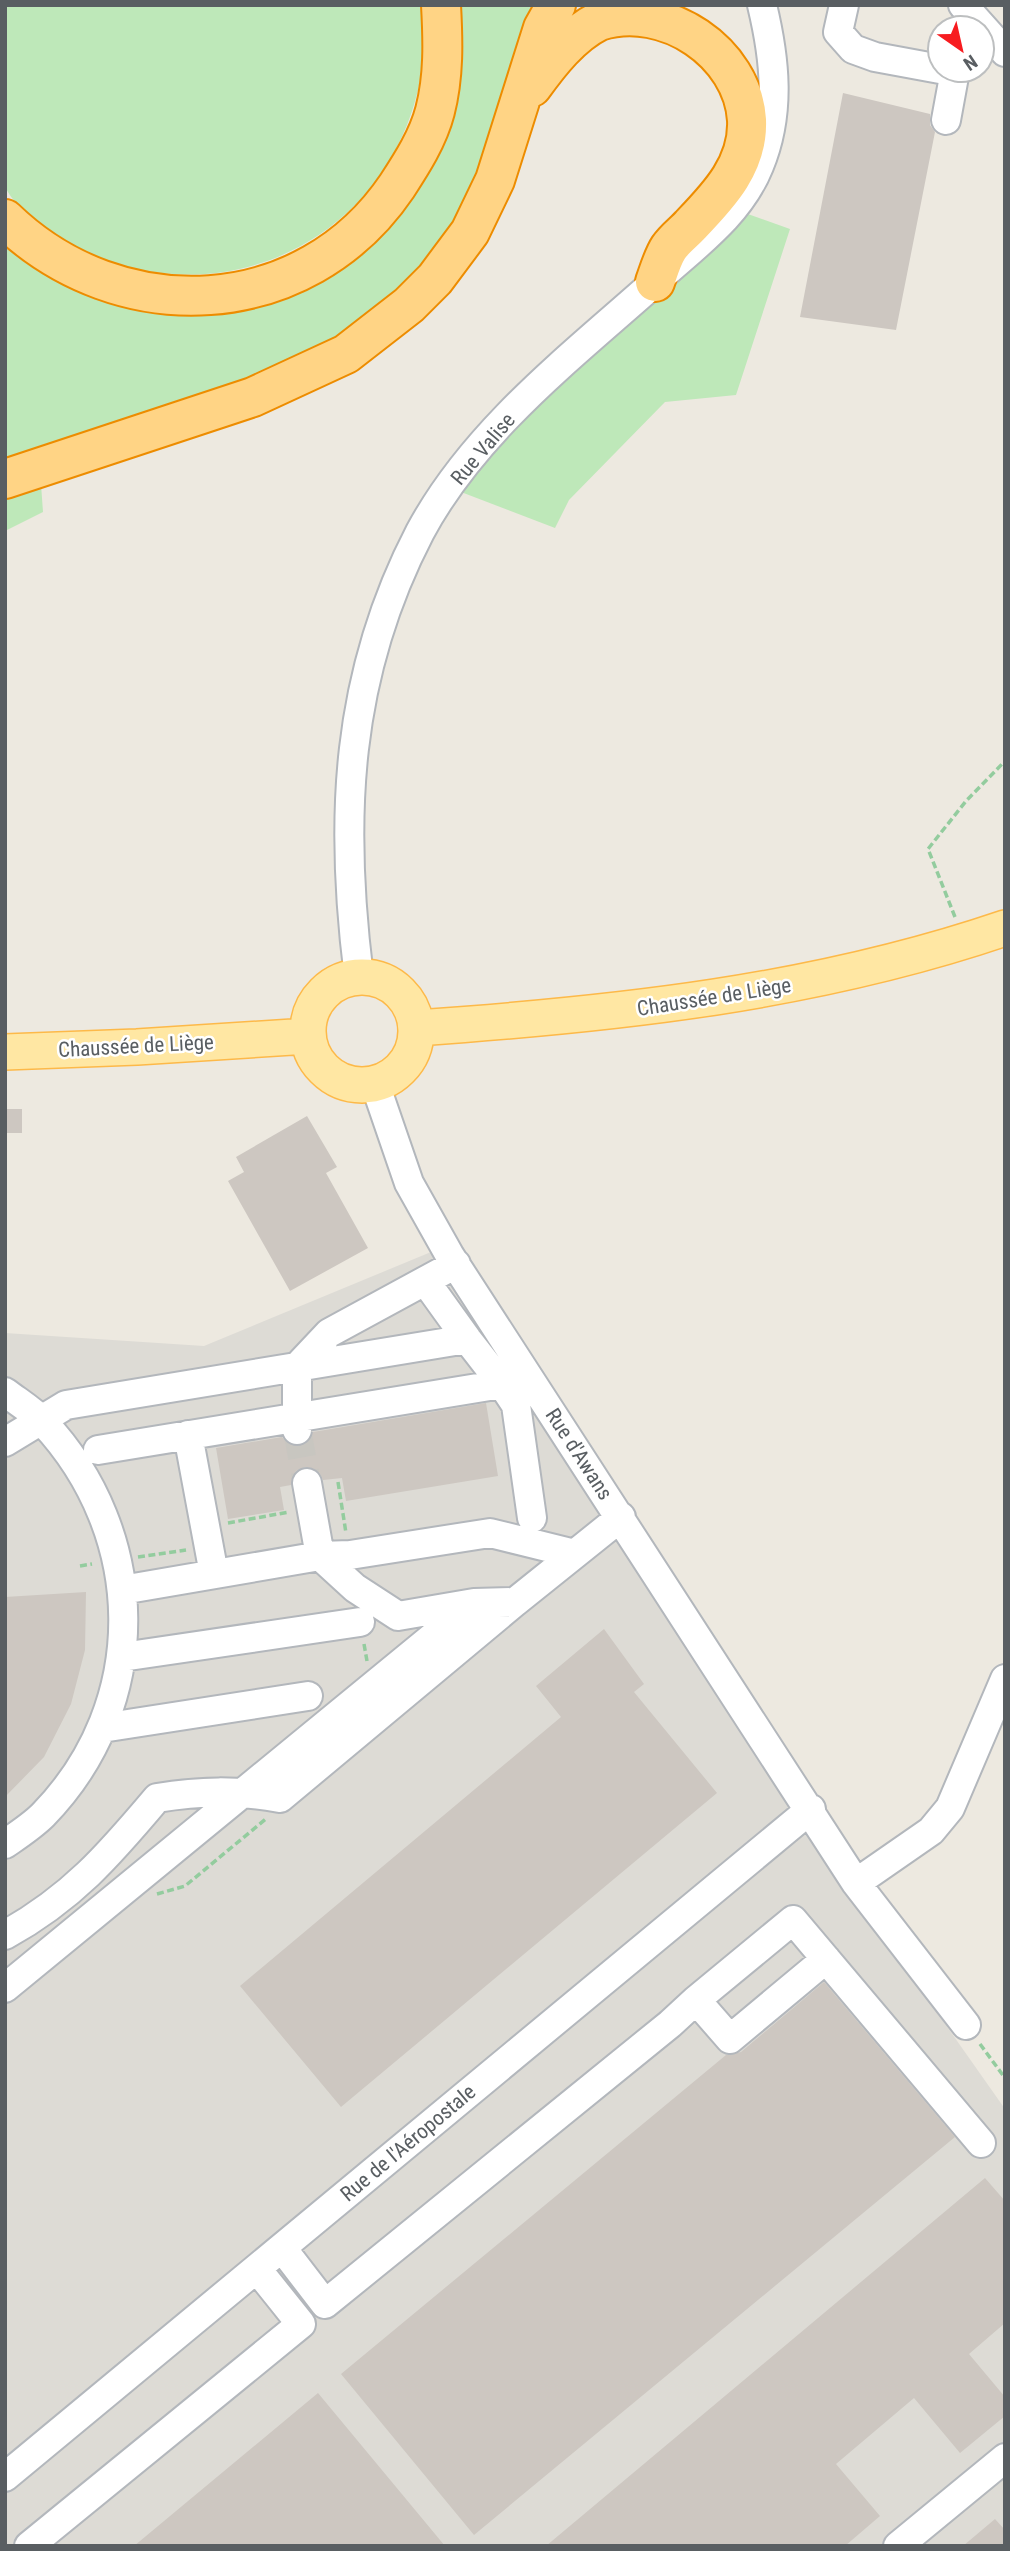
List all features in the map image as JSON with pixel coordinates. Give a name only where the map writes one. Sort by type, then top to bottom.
[{"type":"highway","points":[[5,219],[31,244],[74,269],[122,288],[163,296],[201,297],[254,288],[298,273],[330,254],[367,224],[415,159],[435,111],[444,55],[440,5]]},
{"type":"highway","points":[[5,478],[253,397],[322,367],[371,337],[435,279],[470,232],[495,180],[514,112],[543,28],[556,5]]},
{"type":"highway","points":[[514,112],[570,41],[600,21],[625,13],[654,14],[692,28],[719,50],[740,88],[747,121],[741,159],[722,193],[669,248],[655,282]]},
{"type":"main road","name":"Chaussée de Liège","points":[[416,1028],[518,1023],[729,997],[836,976],[1005,928]]},
{"type":"main road","points":[[359,977],[380,980],[398,991],[411,1008],[416,1028],[414,1047],[406,1064],[392,1077],[375,1084],[356,1085],[338,1080],[323,1069],[313,1054],[308,1036],[313,1011],[327,990],[342,981],[359,977]]},
{"type":"main road","name":"Chaussée de Liège","points":[[5,1052],[125,1048],[308,1036]]},
{"type":"street","name":"Rue Valise","points":[[359,977],[353,926],[351,758],[362,690],[383,617],[421,531],[465,465],[523,400],[713,231],[742,198],[759,167],[771,132],[775,95],[762,5]]},
{"type":"street","points":[[844,5],[838,32],[853,49],[875,57],[926,66]]},
{"type":"street","points":[[946,120],[948,84]]},
{"type":"street","name":"Rue d'Awans","points":[[375,1084],[409,1184],[456,1264],[811,1809],[856,1884],[966,2025]]},
{"type":"street","points":[[297,1424],[298,1367],[329,1333],[456,1264]]},
{"type":"street","points":[[425,1282],[516,1405],[532,1518]]},
{"type":"street","points":[[5,1442],[66,1405],[467,1339]]},
{"type":"street","points":[[98,1450],[188,1435],[297,1424],[502,1384]]},
{"type":"street","points":[[5,1392],[41,1419],[90,1484],[119,1560],[122,1590],[122,1657],[102,1728],[71,1781],[42,1816],[5,1844]]},
{"type":"street","points":[[188,1435],[214,1574]]},
{"type":"street","points":[[307,1483],[320,1556],[355,1588],[398,1616],[474,1604],[515,1602]]},
{"type":"street","points":[[5,1935],[44,1913],[102,1864],[157,1798],[204,1790],[237,1791],[280,1798],[621,1517]]},
{"type":"street","points":[[122,1590],[320,1556],[350,1555],[490,1532],[575,1554]]},
{"type":"street","points":[[237,1791],[474,1604]]},
{"type":"street","points":[[5,1988],[237,1791],[443,1608]]},
{"type":"street","points":[[122,1657],[360,1622]]},
{"type":"street","points":[[856,1884],[931,1831],[950,1808],[1005,1679]]},
{"type":"street","points":[[102,1728],[308,1696]]},
{"type":"street","name":"Rue de l'Aéropostale","points":[[5,2477],[811,1809]]},
{"type":"street","points":[[282,2248],[325,2304],[670,2024],[793,1920],[981,2143]]},
{"type":"street","points":[[696,2000],[730,2039],[826,1958]]},
{"type":"street","points":[[29,2546],[301,2324],[257,2269]]},
{"type":"street","points":[[898,2546],[1005,2458]]},
{"type":"path","points":[[965,941],[928,849],[966,801],[1005,761]]},
{"type":"path","points":[[966,2025],[1005,2078]]},
{"type":"shaded area","points":[[431,1252],[805,1825],[1005,2109],[1005,2546],[5,2546],[5,1333],[204,1346]]},
{"type":"green space","points":[[5,5],[420,5],[423,51],[420,81],[407,125],[381,173],[348,212],[307,242],[262,263],[213,273],[163,273],[112,262],[63,240],[30,216],[9,193],[3,176]]},
{"type":"green space","points":[[455,5],[536,5],[499,118],[457,230],[369,334],[5,471],[5,238],[182,310],[376,232]]},
{"type":"green space","points":[[745,213],[790,229],[736,395],[665,402],[569,500],[555,528],[461,492],[511,432]]},
{"type":"green space","points":[[41,484],[43,512],[5,531],[5,499]]},
{"type":"building","points":[[843,93],[930,114],[930,125],[935,132],[896,330],[800,317]]},
{"type":"building","points":[[5,1109],[22,1109],[22,1133],[5,1133]]},
{"type":"building","points":[[307,1116],[337,1167],[326,1173],[368,1248],[290,1291],[228,1181],[244,1172],[236,1157]]},
{"type":"building","points":[[486,1403],[498,1476],[346,1501],[342,1478],[323,1480],[319,1472],[305,1467],[296,1471],[291,1485],[280,1487],[284,1510],[228,1519],[216,1448],[282,1437],[288,1444],[298,1447],[306,1444],[313,1432]]},
{"type":"building","points":[[86,1592],[85,1650],[71,1704],[44,1757],[5,1797],[5,1597]]},
{"type":"building","points":[[604,1629],[644,1684],[634,1692],[717,1793],[341,2107],[240,1986],[561,1717],[536,1686]]},
{"type":"building","points":[[824,1982],[955,2137],[474,2535],[341,2374],[726,2055],[741,2052]]},
{"type":"building","points":[[985,2178],[1005,2201],[1005,2323],[969,2354],[1005,2397],[1005,2416],[960,2453],[914,2398],[836,2464],[880,2516],[845,2546],[546,2546]]},
{"type":"building","points":[[318,2393],[445,2546],[134,2546]]},
{"type":"building","points":[[995,2519],[1005,2530],[1005,2546],[963,2546]]},
{"type":"tunnel","points":[[297,1430],[307,1483]]}]
